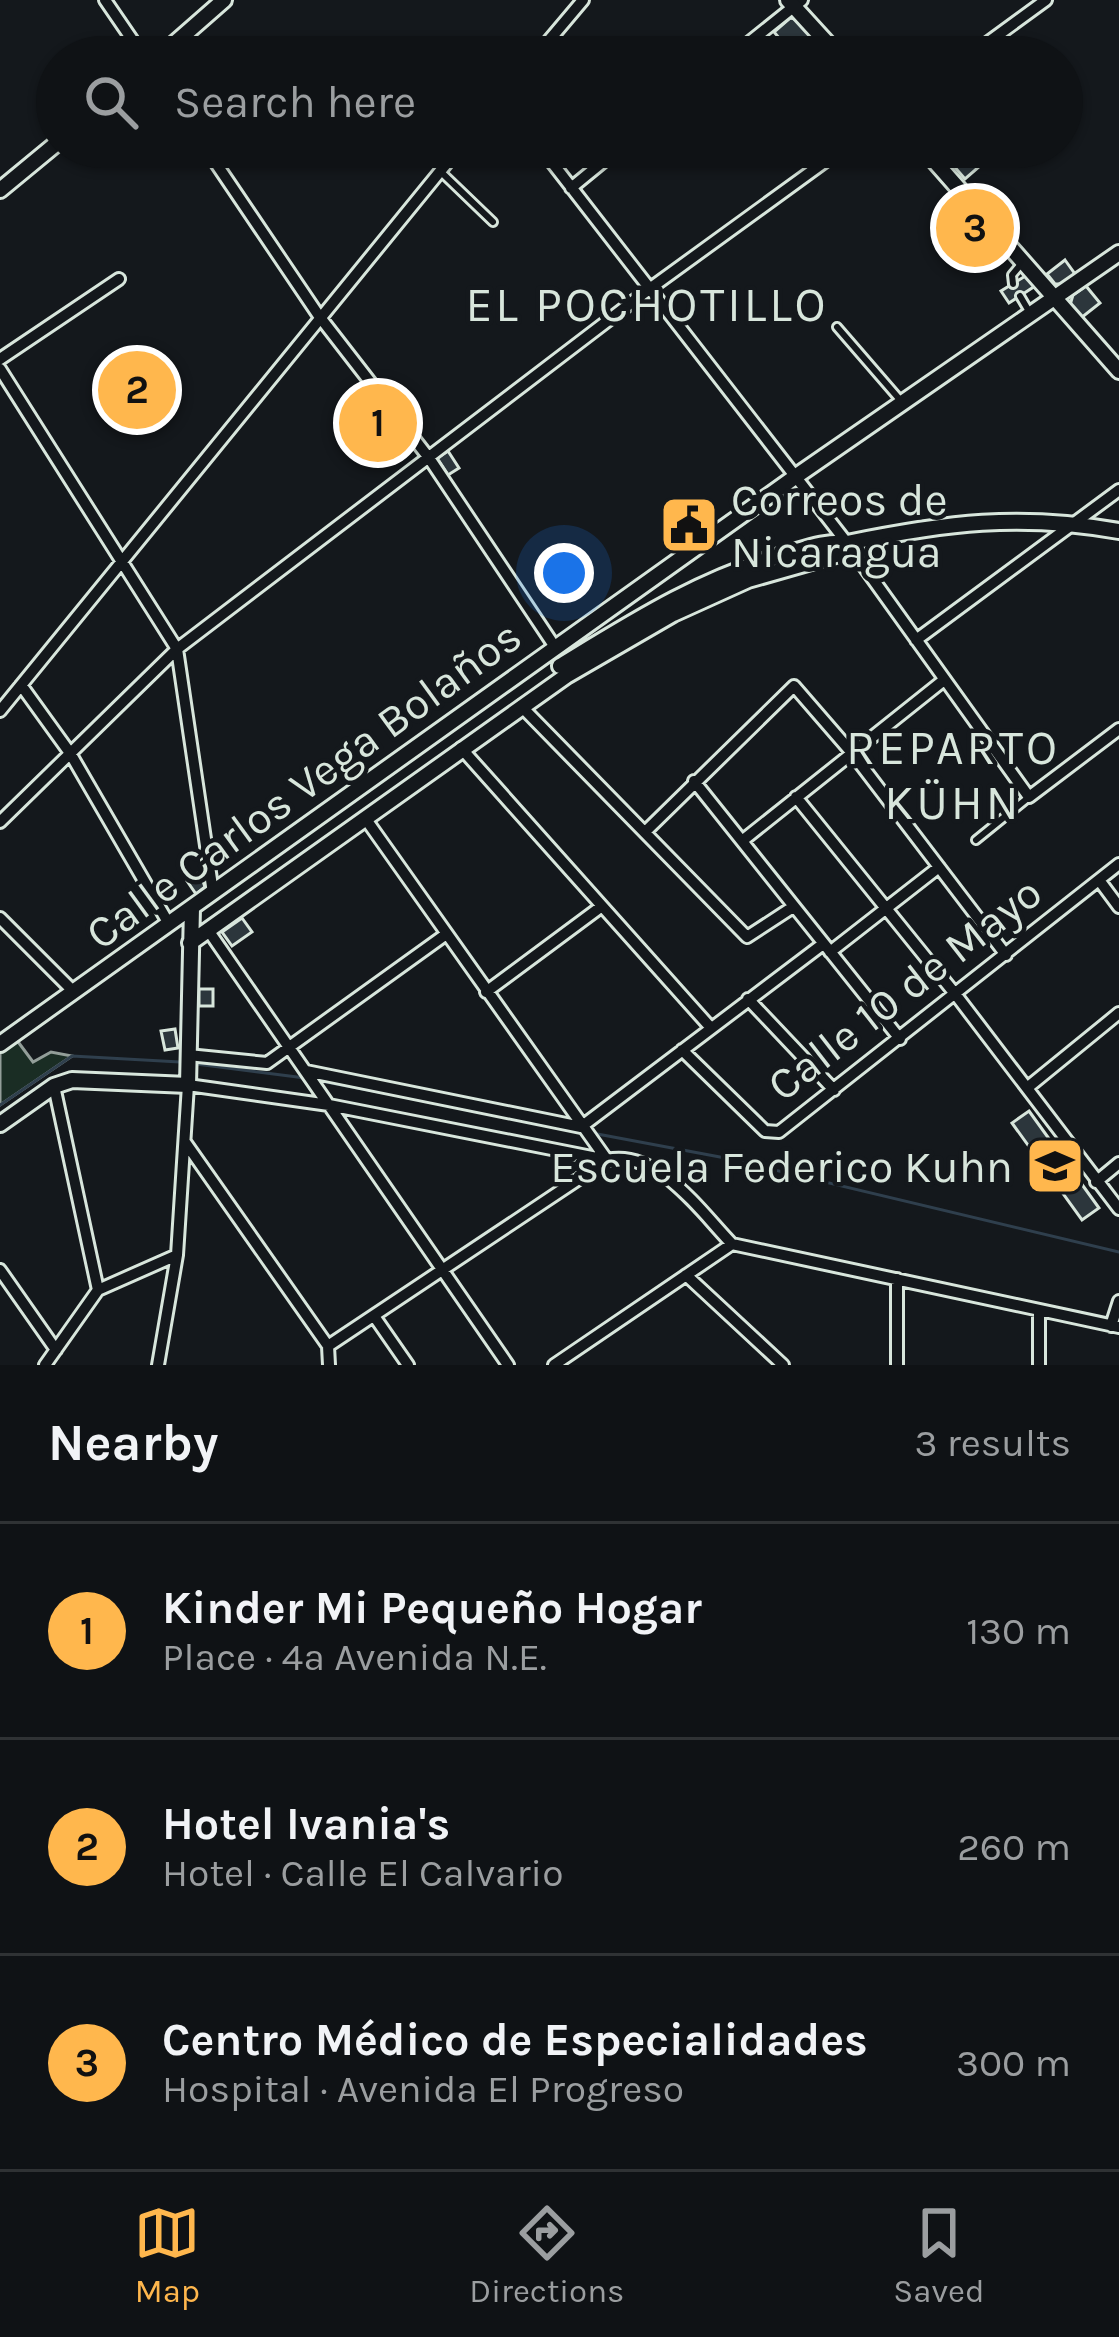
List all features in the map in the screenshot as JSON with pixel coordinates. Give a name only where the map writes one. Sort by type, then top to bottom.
[{"type":"street","points":[[105,0],[130,36]]},
{"type":"street","points":[[183,36],[224,0]]},
{"type":"street","points":[[553,36],[583,0]]},
{"type":"street","points":[[997,36],[1046,0]]},
{"type":"street","points":[[755,36],[794,2],[822,36]]},
{"type":"street","points":[[0,190],[36,160]]},
{"type":"street","points":[[219,168],[319,316],[429,458],[563,671]]},
{"type":"street","points":[[0,711],[442,168]]},
{"type":"street","points":[[556,168],[847,543],[1029,797],[1119,729]]},
{"type":"street","points":[[571,188],[595,168]]},
{"type":"street","points":[[0,822],[178,650],[816,168]]},
{"type":"street","points":[[941,168],[1119,371]]},
{"type":"street","name":"Calle Carlos Vega Bolaños","points":[[0,1044],[795,477],[1119,253]]},
{"type":"street","points":[[0,359],[119,279]]},
{"type":"street","points":[[0,369],[178,650],[213,893]]},
{"type":"street","points":[[916,640],[1119,490]]},
{"type":"street","name":"Calle Carlos Vega Bolaños","points":[[190,943],[563,671],[667,601],[743,566],[830,542],[982,520],[1076,523],[1119,531]]},
{"type":"street","points":[[742,841],[944,680]]},
{"type":"street","points":[[21,685],[70,753],[169,924]]},
{"type":"street","points":[[645,832],[794,686],[852,753],[1006,955]]},
{"type":"street","points":[[521,706],[747,937],[793,907]]},
{"type":"street","points":[[461,748],[711,1028]]},
{"type":"street","points":[[694,781],[900,1039]]},
{"type":"street","points":[[796,797],[956,995],[1119,1209]]},
{"type":"street","points":[[365,818],[607,1160]]},
{"type":"street","name":"Calle 10 de Mayo","points":[[682,1050],[771,1134],[779,1132],[1119,864]]},
{"type":"street","points":[[306,1071],[582,1128],[748,999],[939,867]]},
{"type":"street","points":[[1100,880],[1119,907]]},
{"type":"street","points":[[486,992],[602,906]]},
{"type":"street","points":[[158,1365],[177,1255],[192,908]]},
{"type":"street","points":[[0,918],[74,992]]},
{"type":"street","points":[[208,930],[508,1365]]},
{"type":"street","points":[[188,1058],[267,1063],[445,935]]},
{"type":"street","points":[[748,999],[834,1090]]},
{"type":"street","points":[[1027,1088],[1119,1013]]},
{"type":"street","points":[[0,1124],[54,1086],[72,1080],[188,1083],[329,1105],[607,1160],[635,1161],[670,1180],[732,1244],[1115,1327],[1119,1301]]},
{"type":"street","points":[[54,1086],[98,1289]]},
{"type":"street","points":[[185,1142],[328,1346],[329,1365]]},
{"type":"street","points":[[328,1346],[607,1160]]},
{"type":"street","points":[[1096,1182],[1119,1163]]},
{"type":"street","points":[[554,1365],[732,1244]]},
{"type":"street","points":[[45,1365],[98,1289],[177,1255]]},
{"type":"street","points":[[0,1270],[56,1350]]},
{"type":"street","points":[[686,1275],[782,1365]]},
{"type":"street","points":[[897,1279],[897,1365]]},
{"type":"street","points":[[1039,1313],[1039,1365]]},
{"type":"street","points":[[374,1316],[408,1365]]},
{"type":"lane","points":[[440,171],[494,222]]},
{"type":"lane","points":[[1013,284],[1012,275],[1024,260]]},
{"type":"lane","points":[[1020,296],[1030,313]]},
{"type":"lane","points":[[837,326],[902,403]]},
{"type":"lane","points":[[976,840],[1029,797]]},
{"type":"green space","points":[[13,1035],[33,1062],[51,1052],[72,1056],[0,1105],[0,1044]]},
{"type":"building","points":[[790,18],[800,20],[814,36],[777,36],[774,32]]},
{"type":"building","points":[[956,168],[978,168],[965,179]]},
{"type":"building","points":[[969,212],[990,236],[980,244],[960,220]]},
{"type":"building","points":[[1065,260],[1075,274],[1055,284],[1047,274]]},
{"type":"building","points":[[1027,275],[1035,286],[1009,303],[1001,291]]},
{"type":"building","points":[[1086,286],[1100,303],[1081,318],[1070,305],[1073,295]]},
{"type":"building","points":[[448,451],[459,468],[448,475],[437,458]]},
{"type":"building","points":[[200,872],[205,887],[196,894],[187,881]]},
{"type":"building","points":[[242,918],[252,932],[232,946],[222,932]]},
{"type":"building","points":[[199,989],[213,989],[213,1006],[199,1006]]},
{"type":"building","points":[[175,1029],[178,1048],[165,1050],[161,1031]]},
{"type":"building","name":"Escuela Federico Kuhn","points":[[1029,1111],[1099,1208],[1082,1220],[1012,1123]]},
{"type":"waterway","points":[[0,1105],[72,1056],[180,1062]]},
{"type":"waterway","points":[[196,1064],[305,1078]]},
{"type":"waterway","points":[[315,1080],[453,1106]]},
{"type":"waterway","points":[[592,1133],[720,1157],[1119,1252]]},
{"type":"place","name":"Centro Médico de Especialidades","points":[[975,228]]},
{"type":"place","name":"Hotel Ivania's","points":[[137,390]]},
{"type":"place","name":"Kinder Mi Pequeño Hogar","points":[[378,423]]},
{"type":"place","name":"Correos de Nicaragua","points":[[689,525]]},
{"type":"place","name":"Escuela Federico Kuhn","points":[[1055,1166]]},
{"type":"district","name":"EL POCHOTILLO","points":[[647,304]]},
{"type":"district","name":"REPARTO KÜHN","points":[[953,774]]}]
